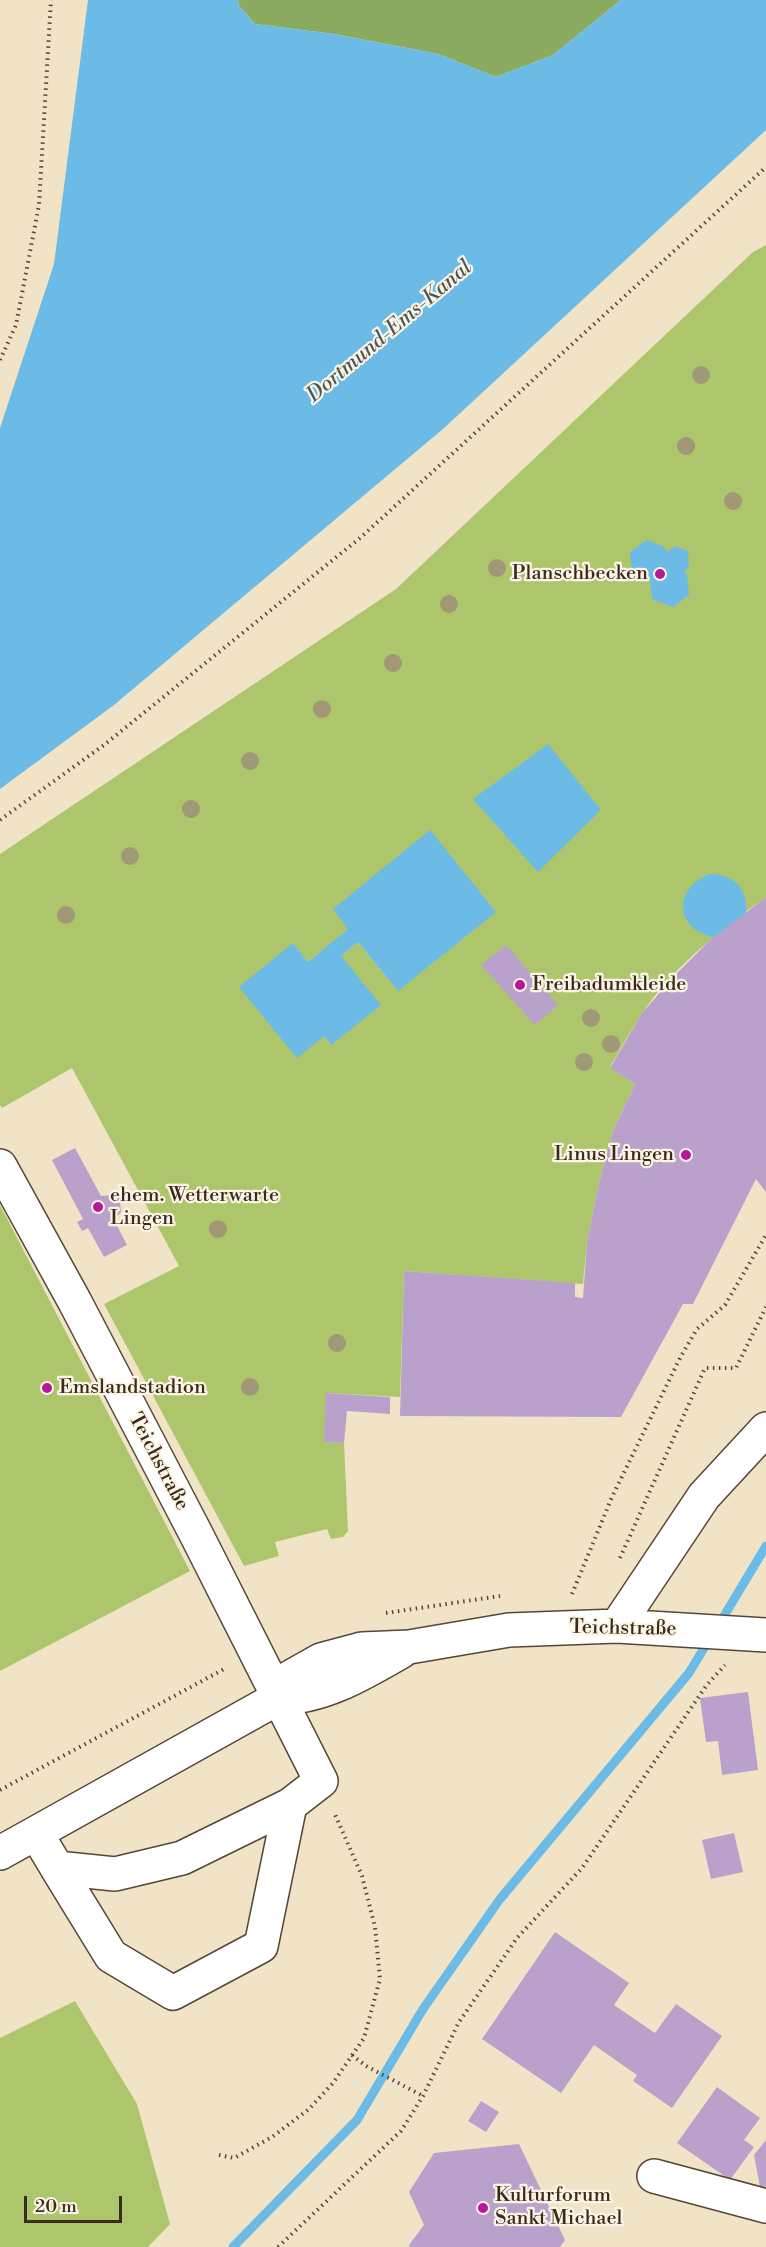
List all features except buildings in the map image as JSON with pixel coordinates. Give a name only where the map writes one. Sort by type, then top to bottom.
[{"type":"street","name":"Teichstraße","points":[[0,1166],[75,1302],[278,1698]]},
{"type":"street","points":[[617,1626],[704,1496],[766,1429]]},
{"type":"street","name":"Teichstraße","points":[[0,1853],[278,1698],[299,1698],[333,1687],[366,1672],[409,1647],[509,1630],[617,1626],[752,1634]]},
{"type":"street","points":[[57,1868],[115,1874],[182,1858],[290,1805],[321,1781],[278,1698]]},
{"type":"street","points":[[36,1833],[111,1956],[173,1993],[261,1947],[290,1805]]},
{"type":"street","points":[[654,2176],[766,2206]]},
{"type":"path","points":[[0,360],[16,325],[39,206],[51,0]]},
{"type":"path","points":[[0,820],[104,745],[360,538],[766,167]]},
{"type":"path","points":[[572,1594],[612,1497],[681,1356],[697,1329],[725,1305],[766,1235]]},
{"type":"path","points":[[620,1559],[705,1368],[736,1368],[766,1307]]},
{"type":"path","points":[[278,2247],[401,2131],[423,2096],[459,2022],[517,1938],[582,1868],[706,1686],[752,1634]]},
{"type":"path","points":[[219,2155],[234,2158],[281,2130],[309,2109],[327,2090],[364,2038],[380,1979],[375,1927],[362,1875],[321,1781]]},
{"type":"path","points":[[352,2055],[366,2066],[423,2096]]},
{"type":"green space","points":[[238,0],[621,0],[553,55],[496,77],[438,54],[334,34],[255,24],[239,6]]},
{"type":"green space","points":[[766,245],[766,897],[714,936],[667,981],[641,1015],[610,1067],[635,1084],[613,1131],[598,1187],[587,1242],[583,1284],[404,1271],[400,1397],[327,1393],[324,1442],[344,1443],[348,1531],[343,1537],[331,1539],[327,1529],[275,1542],[279,1556],[244,1566],[104,1304],[179,1266],[72,1068],[2,1108],[0,1105],[0,854],[396,589],[753,252]],"holes":[[[349,929],[398,991],[358,942],[341,956],[331,1045],[324,1036],[292,943],[308,962]]]},
{"type":"green space","name":"Emslandstadion","points":[[0,1205],[190,1571],[0,1671]]},
{"type":"green space","points":[[75,2001],[137,2104],[170,2224],[148,2247],[0,2247],[0,2038]]},
{"type":"water","name":"Dortmund-Ems-Kanal","points":[[88,0],[238,0],[239,6],[255,24],[334,34],[438,54],[496,77],[553,55],[621,0],[766,0],[766,130],[443,429],[114,705],[0,789],[0,428],[54,264]]},
{"type":"water","name":"Planschbecken","points":[[647,540],[664,547],[667,552],[675,546],[688,551],[689,566],[684,571],[687,575],[689,595],[673,607],[652,599],[650,580],[632,573],[630,552]]},
{"type":"water","points":[[548,744],[601,810],[538,872],[473,799]]},
{"type":"water","points":[[430,830],[496,912],[398,991],[358,942],[341,956],[381,1005],[331,1045],[324,1036],[297,1058],[239,987],[293,943],[308,962],[348,929],[333,909]]},
{"type":"water","points":[[710,874],[726,877],[738,884],[746,904],[746,913],[715,937],[692,927],[683,908],[689,889],[698,880]]},
{"type":"waterway","points":[[718,1626],[766,1546]]},
{"type":"waterway","points":[[233,2247],[357,2120],[423,2009],[500,1899],[689,1673],[710,1638]]},
{"type":"place","name":"Planschbecken","points":[[660,574]]},
{"type":"place","name":"Freibadumkleide","points":[[520,985]]},
{"type":"place","name":"Linus Lingen","points":[[686,1155]]},
{"type":"place","name":"ehem. Wetterwarte Lingen","points":[[98,1207]]},
{"type":"place","name":"Emslandstadion","points":[[47,1388]]},
{"type":"place","name":"Kulturforum Sankt Michael","points":[[483,2208]]}]
